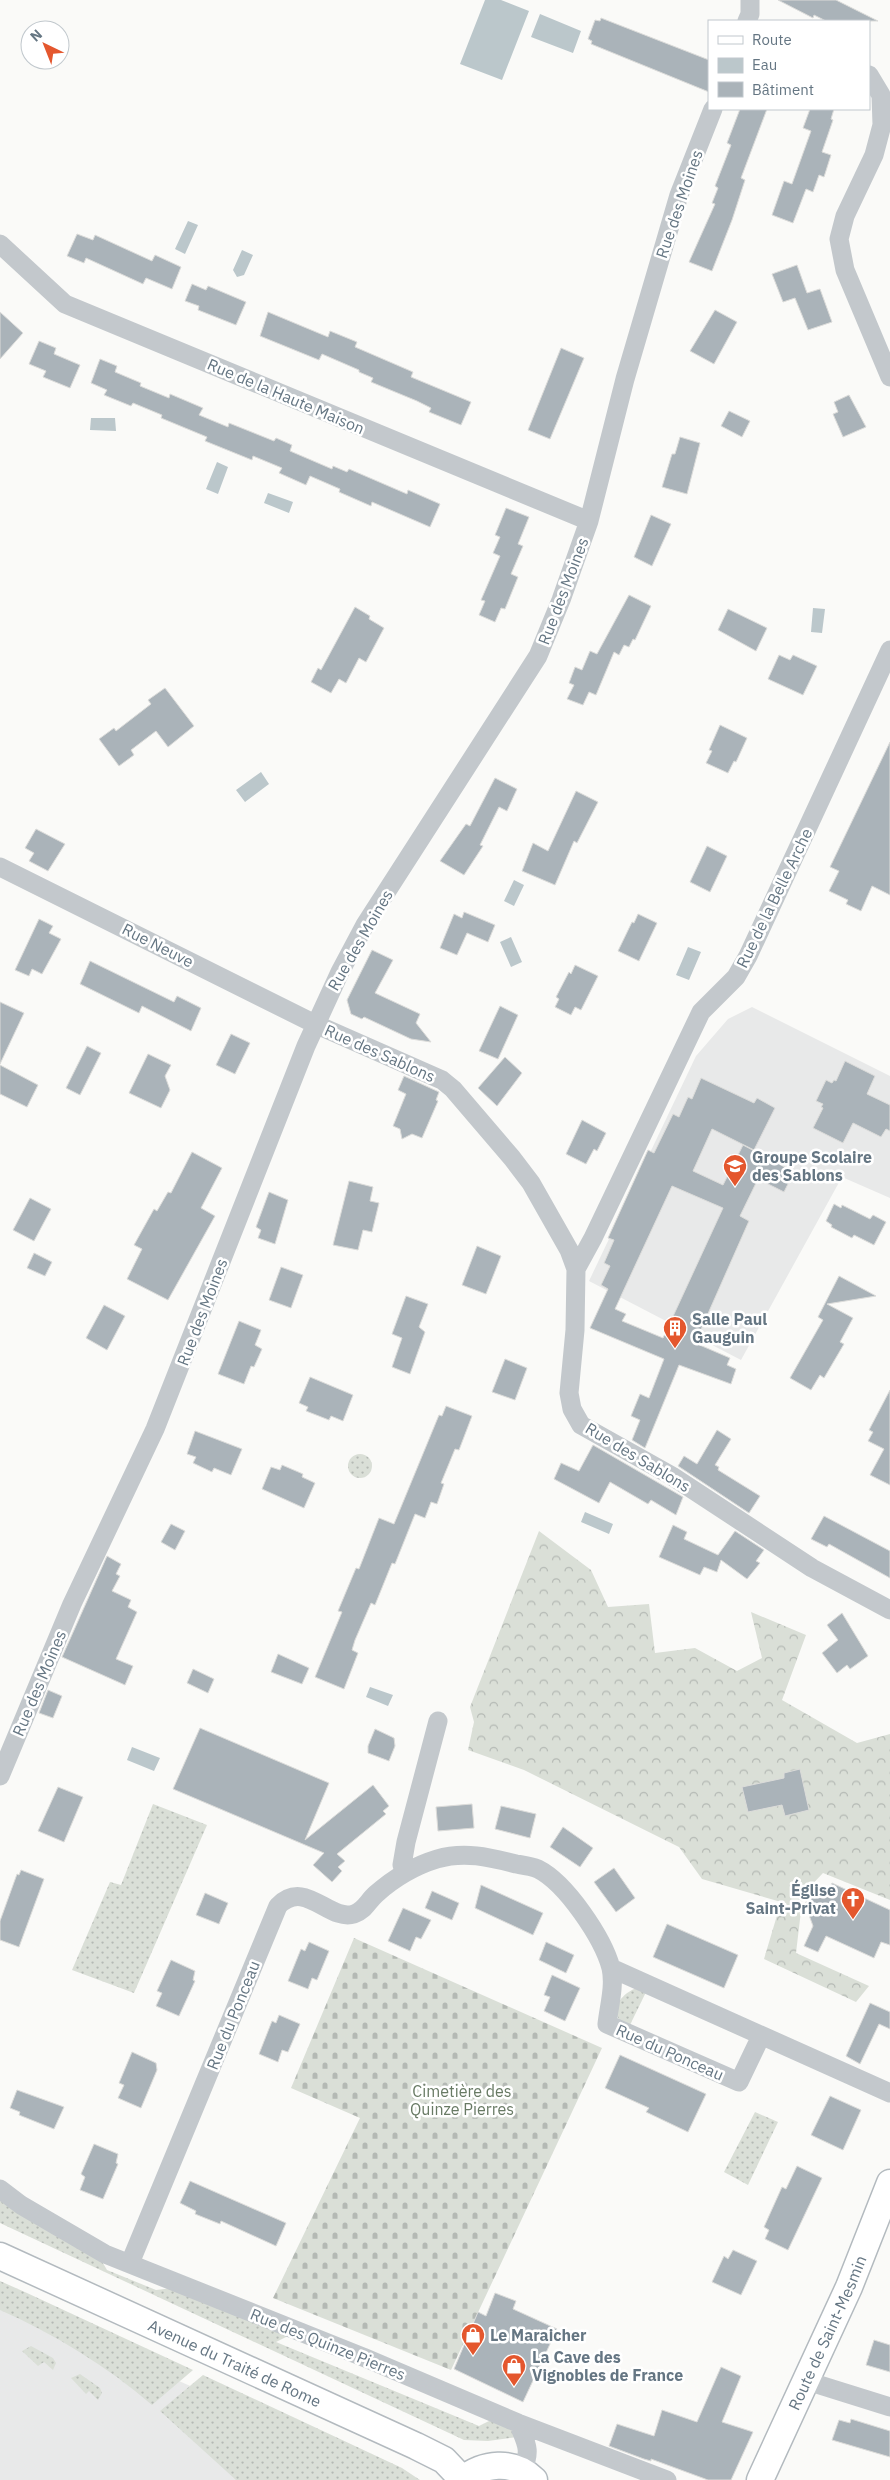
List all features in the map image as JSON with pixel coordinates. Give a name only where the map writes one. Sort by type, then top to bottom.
[{"type":"main road","name":"Route de Saint-Mesmin","points":[[760,2480],[871,2237],[890,2184]]},
{"type":"main road","name":"Avenue du Traité de Rome","points":[[0,2256],[444,2460],[462,2480],[471,2473],[495,2466],[506,2466],[528,2476]]},
{"type":"street","points":[[870,77],[882,95],[882,125],[874,155],[845,216],[839,239],[845,270],[890,377]]},
{"type":"street","name":"Rue des Moines","points":[[0,1776],[72,1604],[155,1429],[315,1024],[365,925],[538,656],[561,600],[589,521],[625,379],[679,195],[713,110]]},
{"type":"street","name":"Rue de la Haute Maison","points":[[0,244],[65,304],[589,521]]},
{"type":"street","name":"Rue de la Belle Arche","points":[[576,1269],[593,1238],[701,1012],[736,977],[748,956],[890,650]]},
{"type":"street","name":"Rue Neuve","points":[[0,867],[315,1024]]},
{"type":"street","name":"Rue des Sablons","points":[[315,1024],[442,1080],[453,1090],[512,1158],[531,1184],[568,1250],[576,1269],[575,1330],[569,1393],[572,1409],[581,1425],[672,1476],[812,1568],[890,1610]]},
{"type":"street","points":[[405,1872],[402,1865],[406,1842],[438,1721]]},
{"type":"street","name":"Rue du Ponceau","points":[[130,2264],[278,1906],[284,1900],[298,1896],[336,1912],[352,1915],[362,1910],[370,1899],[405,1872],[439,1859],[461,1855],[485,1856],[538,1869],[572,1897],[597,1938],[611,1968],[612,1987],[607,2024],[739,2082],[761,2036]]},
{"type":"street","points":[[611,1968],[890,2093]]},
{"type":"street","name":"Rue des Quinze Pierres","points":[[0,2189],[21,2205],[97,2249],[130,2264],[518,2423],[667,2480]]},
{"type":"street","points":[[806,2381],[890,2407]]},
{"type":"street","points":[[518,2423],[529,2457],[528,2476]]},
{"type":"shaded area","name":"Groupe Scolaire des Sablons","points":[[752,1007],[890,1076],[890,1198],[842,1177],[741,1360],[589,1281],[696,1056],[728,1019]]},
{"type":"shaded area","points":[[0,2302],[403,2480],[0,2480]]},
{"type":"green space","points":[[360,1454],[368,1458],[372,1466],[368,1474],[360,1478],[352,1474],[348,1466],[352,1458]]},
{"type":"green space","points":[[539,1531],[591,1570],[608,1607],[649,1604],[655,1653],[695,1648],[737,1671],[762,1658],[751,1612],[806,1635],[782,1700],[857,1743],[890,1734],[890,1900],[823,1873],[803,1894],[796,1953],[869,1986],[856,2002],[764,1959],[781,1902],[702,1879],[679,1847],[524,1770],[468,1750],[474,1722],[470,1707]]},
{"type":"green space","points":[[153,1804],[207,1825],[134,1993],[72,1970],[110,1882],[121,1885]]},
{"type":"green space","name":"Cimetière des Quinze Pierres","points":[[354,1938],[602,2048],[451,2370],[273,2298],[360,2118],[291,2088]]},
{"type":"green space","points":[[639,1987],[647,1990],[629,2027],[621,2022],[617,2017],[616,2011],[621,1999]]},
{"type":"green space","points":[[755,2112],[778,2122],[748,2185],[724,2172]]},
{"type":"green space","points":[[0,2194],[100,2258],[107,2270],[156,2290],[173,2288],[290,2335],[276,2342],[479,2426],[495,2418],[507,2424],[517,2437],[488,2441],[464,2440],[0,2223]]},
{"type":"green space","points":[[0,2281],[193,2370],[152,2405],[117,2377],[60,2340],[0,2310]]},
{"type":"green space","points":[[31,2346],[53,2358],[56,2363],[53,2370],[44,2362],[38,2366],[22,2351]]},
{"type":"green space","points":[[80,2374],[100,2388],[102,2393],[98,2400],[89,2391],[86,2394],[71,2378]]},
{"type":"green space","points":[[203,2375],[402,2468],[420,2480],[236,2480],[160,2411]]},
{"type":"water","points":[[485,0],[501,0],[529,11],[502,80],[460,64]]},
{"type":"water","points":[[540,14],[581,31],[573,53],[531,37]]},
{"type":"water","points":[[188,221],[198,225],[185,254],[175,249]]},
{"type":"water","points":[[242,250],[253,255],[244,275],[237,277],[233,270]]},
{"type":"water","points":[[91,418],[115,418],[116,431],[90,430]]},
{"type":"water","points":[[217,462],[228,467],[218,494],[206,489]]},
{"type":"water","points":[[268,493],[293,502],[289,513],[264,503]]},
{"type":"water","points":[[813,608],[825,609],[822,633],[811,632]]},
{"type":"water","points":[[261,772],[269,784],[245,802],[236,790]]},
{"type":"water","points":[[514,880],[524,885],[514,906],[504,901]]},
{"type":"water","points":[[511,937],[522,962],[511,967],[500,942]]},
{"type":"water","points":[[688,947],[701,952],[689,980],[676,975]]},
{"type":"water","points":[[585,1512],[613,1524],[609,1534],[581,1522]]},
{"type":"water","points":[[370,1687],[393,1695],[388,1706],[366,1697]]},
{"type":"water","points":[[132,1747],[160,1758],[154,1771],[127,1760]]},
{"type":"building","points":[[778,0],[836,0],[878,21],[824,20],[814,15],[813,18]]},
{"type":"building","points":[[601,18],[708,60],[708,92],[591,44],[592,41],[588,39],[595,20],[600,21]]},
{"type":"building","points":[[740,110],[767,110],[741,178],[745,180],[732,220],[712,271],[689,262],[715,204],[712,203],[718,188],[715,186],[731,145],[727,143]]},
{"type":"building","points":[[810,110],[834,110],[831,119],[833,120],[822,152],[831,155],[824,177],[819,175],[813,192],[806,189],[793,223],[772,215],[784,181],[792,184],[811,131],[803,128]]},
{"type":"building","points":[[77,234],[93,240],[95,235],[152,261],[155,255],[181,267],[172,289],[146,278],[143,284],[86,258],[84,263],[67,256]]},
{"type":"building","points":[[797,265],[807,293],[820,289],[832,322],[808,330],[795,298],[783,302],[772,274]]},
{"type":"building","points":[[192,284],[206,290],[208,286],[246,302],[236,325],[198,310],[199,306],[185,301]]},
{"type":"building","points":[[715,310],[737,322],[714,364],[690,351]]},
{"type":"building","points":[[0,312],[23,333],[0,359]]},
{"type":"building","points":[[268,312],[328,337],[330,331],[357,342],[355,347],[413,372],[411,377],[471,402],[461,425],[429,412],[431,408],[417,401],[371,382],[373,378],[359,372],[359,370],[322,354],[319,360],[260,336]]},
{"type":"building","points":[[39,341],[56,348],[54,354],[80,365],[70,388],[43,377],[46,371],[29,364]]},
{"type":"building","points":[[561,348],[584,358],[550,439],[528,430]]},
{"type":"building","points":[[100,359],[117,366],[115,372],[141,383],[140,386],[169,398],[170,394],[203,408],[199,415],[228,427],[229,423],[274,441],[276,438],[292,445],[290,451],[332,469],[333,466],[347,472],[349,469],[407,494],[408,490],[440,504],[430,527],[372,502],[371,506],[339,492],[340,489],[310,476],[306,485],[279,473],[282,468],[253,456],[252,460],[205,441],[207,437],[161,418],[162,415],[133,403],[131,406],[104,395],[107,390],[91,383]]},
{"type":"building","points":[[849,395],[866,427],[843,437],[833,414],[838,412],[834,402]]},
{"type":"building","points":[[729,411],[750,421],[742,437],[721,426]]},
{"type":"building","points":[[680,437],[700,443],[687,494],[662,487],[672,454],[675,454]]},
{"type":"building","points":[[506,508],[529,517],[518,544],[523,546],[511,574],[518,577],[505,609],[501,608],[495,622],[479,615],[485,601],[481,600],[500,556],[493,553],[500,537],[495,535]]},
{"type":"building","points":[[651,515],[671,524],[652,566],[634,557]]},
{"type":"building","points":[[629,595],[651,606],[635,640],[633,639],[629,647],[624,645],[619,655],[614,652],[596,695],[589,692],[583,705],[567,699],[574,685],[569,683],[575,667],[582,670],[590,651],[597,654]]},
{"type":"building","points":[[355,607],[370,616],[369,619],[384,628],[366,662],[359,658],[346,683],[339,679],[331,693],[311,682],[318,668],[321,670]]},
{"type":"building","points":[[728,609],[767,628],[756,651],[718,630]]},
{"type":"building","points":[[779,655],[790,660],[793,655],[817,666],[803,695],[768,679]]},
{"type":"building","points":[[165,688],[194,726],[168,747],[156,731],[131,750],[134,755],[119,766],[99,739],[114,728],[116,731],[151,704],[148,700]]},
{"type":"building","points":[[720,725],[747,738],[736,762],[734,761],[728,773],[706,763],[712,751],[709,750]]},
{"type":"building","points":[[890,742],[890,895],[872,886],[861,911],[846,904],[848,900],[829,891],[839,871],[830,867]]},
{"type":"building","points":[[495,778],[517,789],[507,811],[499,807],[480,845],[483,846],[464,875],[440,861],[466,824],[470,826]]},
{"type":"building","points":[[576,791],[598,802],[577,843],[574,841],[555,885],[522,871],[533,843],[548,851]]},
{"type":"building","points":[[36,829],[65,844],[48,871],[29,861],[34,853],[25,848]]},
{"type":"building","points":[[707,846],[727,856],[710,892],[690,882]]},
{"type":"building","points":[[464,912],[495,925],[488,942],[467,933],[457,955],[440,948],[454,914],[462,918]]},
{"type":"building","points":[[638,914],[657,923],[639,961],[618,951]]},
{"type":"building","points":[[39,919],[53,926],[49,933],[61,939],[42,974],[32,969],[29,976],[15,970]]},
{"type":"building","points":[[372,950],[393,960],[375,993],[420,1014],[416,1023],[431,1042],[411,1039],[364,1017],[362,1019],[351,1014],[347,1000]]},
{"type":"building","points":[[90,961],[174,1002],[177,996],[201,1008],[191,1031],[142,1006],[139,1013],[80,984]]},
{"type":"building","points":[[575,965],[598,976],[581,1010],[575,1007],[571,1015],[555,1007],[559,999],[556,997],[569,972],[571,974]]},
{"type":"building","points":[[0,1002],[24,1013],[0,1064]]},
{"type":"building","points":[[500,1006],[518,1015],[498,1059],[479,1051]]},
{"type":"building","points":[[231,1034],[250,1043],[235,1074],[216,1065]]},
{"type":"building","points":[[87,1046],[101,1053],[80,1095],[66,1088]]},
{"type":"building","points":[[148,1054],[171,1065],[165,1076],[170,1090],[161,1108],[129,1093]]},
{"type":"building","points":[[505,1057],[522,1073],[497,1106],[478,1088]]},
{"type":"building","points":[[845,1061],[875,1076],[867,1094],[890,1105],[890,1131],[886,1129],[881,1137],[853,1123],[843,1143],[813,1128],[823,1108],[821,1107],[823,1104],[816,1101],[826,1080],[832,1083],[834,1080],[836,1081]]},
{"type":"building","points":[[0,1065],[38,1085],[27,1107],[0,1094]]},
{"type":"building","points":[[404,1076],[439,1092],[436,1100],[438,1101],[422,1138],[412,1134],[402,1139],[400,1129],[393,1126],[406,1094],[398,1090]]},
{"type":"building","points":[[701,1078],[754,1103],[757,1098],[775,1108],[754,1150],[712,1129],[693,1171],[723,1185],[743,1145],[794,1172],[784,1192],[758,1179],[740,1216],[749,1221],[695,1343],[730,1358],[727,1365],[736,1369],[731,1384],[679,1365],[645,1448],[632,1440],[640,1420],[631,1416],[640,1394],[649,1398],[664,1359],[590,1328],[608,1289],[601,1285],[610,1266],[604,1263],[614,1240],[608,1238],[648,1150],[654,1153],[673,1114],[679,1117],[688,1097],[692,1099]],"holes":[[[672,1186],[723,1208],[663,1338],[622,1321],[626,1314],[615,1309]]]},
{"type":"building","points":[[582,1120],[606,1133],[597,1151],[594,1149],[586,1164],[566,1154]]},
{"type":"building","points":[[192,1152],[222,1168],[201,1208],[215,1216],[168,1300],[127,1279],[142,1249],[134,1245],[154,1209],[157,1211],[168,1192],[171,1193]]},
{"type":"building","points":[[349,1181],[373,1187],[370,1201],[379,1203],[372,1232],[363,1230],[358,1250],[333,1245]]},
{"type":"building","points":[[269,1192],[288,1200],[275,1244],[258,1238],[261,1230],[256,1227]]},
{"type":"building","points":[[30,1198],[51,1209],[34,1241],[13,1230]]},
{"type":"building","points":[[834,1204],[841,1208],[842,1205],[870,1219],[873,1215],[886,1222],[874,1245],[854,1235],[852,1238],[831,1227],[832,1225],[826,1221]]},
{"type":"building","points":[[477,1246],[501,1256],[486,1294],[462,1285]]},
{"type":"building","points":[[34,1253],[52,1262],[45,1276],[27,1268]]},
{"type":"building","points":[[281,1267],[303,1275],[291,1308],[269,1300]]},
{"type":"building","points":[[839,1276],[876,1296],[827,1304],[853,1318],[840,1342],[844,1344],[824,1378],[820,1375],[811,1390],[790,1378],[823,1320],[818,1317]]},
{"type":"building","points":[[406,1296],[428,1304],[419,1327],[425,1332],[410,1374],[392,1367],[402,1338],[392,1334]]},
{"type":"building","points":[[104,1305],[125,1316],[107,1350],[86,1338]]},
{"type":"building","points":[[239,1321],[261,1330],[255,1345],[262,1349],[254,1367],[251,1366],[244,1384],[218,1374]]},
{"type":"building","points":[[505,1359],[527,1368],[515,1400],[492,1392]]},
{"type":"building","points":[[310,1377],[353,1395],[343,1421],[331,1416],[329,1420],[306,1411],[308,1407],[299,1403]]},
{"type":"building","points":[[890,1390],[890,1485],[870,1475],[884,1449],[868,1441],[873,1432],[869,1430]]},
{"type":"building","points":[[446,1406],[472,1416],[459,1450],[455,1449],[441,1483],[444,1484],[437,1504],[431,1502],[425,1518],[415,1514],[395,1564],[392,1563],[375,1605],[371,1603],[355,1640],[352,1650],[358,1653],[344,1689],[315,1677],[342,1612],[338,1611],[356,1568],[359,1569],[379,1518],[394,1524],[439,1415],[442,1416]]},
{"type":"building","points":[[717,1430],[731,1439],[715,1465],[719,1467],[718,1470],[760,1496],[749,1513],[678,1466],[684,1456],[697,1464]]},
{"type":"building","points":[[195,1431],[242,1449],[231,1475],[214,1468],[212,1472],[193,1463],[196,1457],[187,1454]]},
{"type":"building","points":[[593,1445],[683,1497],[676,1515],[651,1500],[648,1504],[610,1482],[599,1503],[554,1479],[561,1463],[579,1471]]},
{"type":"building","points":[[282,1465],[303,1474],[302,1477],[315,1483],[304,1508],[262,1489],[271,1467],[280,1470]]},
{"type":"building","points":[[824,1516],[890,1551],[890,1578],[829,1544],[827,1547],[811,1539]]},
{"type":"building","points":[[171,1524],[185,1531],[175,1550],[161,1542]]},
{"type":"building","points":[[673,1525],[687,1532],[684,1539],[718,1555],[735,1531],[764,1550],[756,1561],[760,1563],[747,1579],[721,1560],[717,1572],[704,1567],[700,1575],[659,1557]]},
{"type":"building","points":[[107,1556],[121,1564],[116,1574],[120,1576],[112,1591],[131,1600],[128,1607],[137,1612],[116,1659],[133,1666],[125,1685],[62,1657]]},
{"type":"building","points":[[842,1613],[868,1656],[850,1669],[847,1665],[837,1673],[822,1653],[838,1640],[827,1625]]},
{"type":"building","points":[[278,1654],[309,1668],[302,1684],[271,1672]]},
{"type":"building","points":[[193,1669],[214,1679],[208,1693],[187,1683]]},
{"type":"building","points":[[48,1690],[62,1696],[53,1718],[39,1713]]},
{"type":"building","points":[[200,1728],[329,1783],[305,1840],[373,1785],[389,1806],[383,1811],[386,1814],[337,1854],[345,1861],[338,1867],[342,1871],[332,1882],[313,1865],[324,1853],[173,1789]]},
{"type":"building","points":[[375,1729],[394,1738],[395,1746],[389,1761],[368,1753],[368,1746]]},
{"type":"building","points":[[800,1769],[809,1810],[785,1816],[782,1805],[748,1812],[742,1787],[784,1778],[784,1773]]},
{"type":"building","points":[[58,1787],[83,1797],[64,1842],[38,1831]]},
{"type":"building","points":[[472,1804],[474,1828],[438,1831],[436,1807]]},
{"type":"building","points":[[501,1806],[536,1814],[530,1838],[495,1829]]},
{"type":"building","points":[[563,1827],[593,1848],[580,1867],[550,1847]]},
{"type":"building","points":[[614,1868],[635,1898],[616,1912],[594,1882]]},
{"type":"building","points":[[21,1870],[44,1879],[19,1947],[0,1940],[0,1921],[17,1874],[19,1875]]},
{"type":"building","name":"Église Saint-Privat","points":[[832,1883],[890,1910],[890,1945],[881,1942],[874,1958],[826,1936],[818,1952],[804,1946],[813,1926],[805,1904],[809,1896],[818,1891],[827,1894]]},
{"type":"building","points":[[481,1885],[543,1913],[533,1935],[475,1908]]},
{"type":"building","points":[[432,1891],[459,1903],[452,1920],[425,1908]]},
{"type":"building","points":[[205,1893],[228,1903],[219,1924],[196,1915]]},
{"type":"building","points":[[403,1908],[431,1920],[421,1939],[416,1937],[410,1951],[388,1941]]},
{"type":"building","points":[[667,1924],[738,1955],[724,1988],[653,1957]]},
{"type":"building","points":[[309,1942],[329,1951],[317,1980],[312,1978],[308,1989],[288,1981],[301,1949],[305,1951]]},
{"type":"building","points":[[546,1942],[574,1955],[566,1973],[539,1960]]},
{"type":"building","points":[[171,1960],[195,1971],[193,1980],[195,1981],[179,2016],[156,2006],[162,1993],[157,1991]]},
{"type":"building","points":[[552,1975],[580,1988],[565,2021],[544,2011],[550,1997],[544,1995]]},
{"type":"building","points":[[870,2003],[890,2012],[890,2029],[879,2024],[860,2064],[846,2056]]},
{"type":"building","points":[[279,2015],[300,2024],[288,2052],[282,2050],[278,2062],[259,2054],[272,2021],[276,2023]]},
{"type":"building","points":[[132,2052],[156,2063],[157,2070],[141,2108],[118,2098],[124,2085],[119,2083]]},
{"type":"building","points":[[620,2055],[706,2094],[688,2132],[646,2112],[649,2108],[605,2088]]},
{"type":"building","points":[[17,2090],[64,2107],[54,2129],[19,2115],[20,2112],[10,2108]]},
{"type":"building","points":[[830,2096],[861,2110],[843,2150],[811,2135]]},
{"type":"building","points":[[94,2144],[118,2154],[116,2163],[118,2164],[103,2199],[80,2190],[85,2177],[81,2174]]},
{"type":"building","points":[[797,2166],[822,2178],[788,2250],[765,2239],[769,2230],[764,2227],[782,2187],[786,2189]]},
{"type":"building","points":[[190,2181],[286,2223],[276,2246],[221,2221],[220,2224],[195,2214],[196,2211],[180,2203]]},
{"type":"building","points":[[733,2250],[757,2261],[741,2295],[712,2282],[724,2256],[728,2259]]},
{"type":"building","points":[[495,2293],[516,2301],[513,2309],[557,2329],[523,2402],[454,2369],[478,2312],[486,2316]]},
{"type":"building","points":[[874,2340],[890,2345],[890,2372],[866,2365]]},
{"type":"building","points":[[721,2367],[741,2376],[722,2422],[753,2432],[731,2480],[708,2480],[609,2446],[617,2424],[654,2436],[662,2410],[697,2422]]},
{"type":"building","points":[[851,2419],[890,2431],[890,2457],[832,2440],[839,2420],[850,2423]]},
{"type":"place","name":"Groupe Scolaire des Sablons","points":[[735,1187]]},
{"type":"place","name":"Salle Paul Gauguin","points":[[675,1349]]},
{"type":"place","name":"Église Saint-Privat","points":[[853,1920]]},
{"type":"place","name":"Le Maraicher","points":[[473,2356]]},
{"type":"place","name":"La Cave des Vignobles de France","points":[[514,2387]]}]
